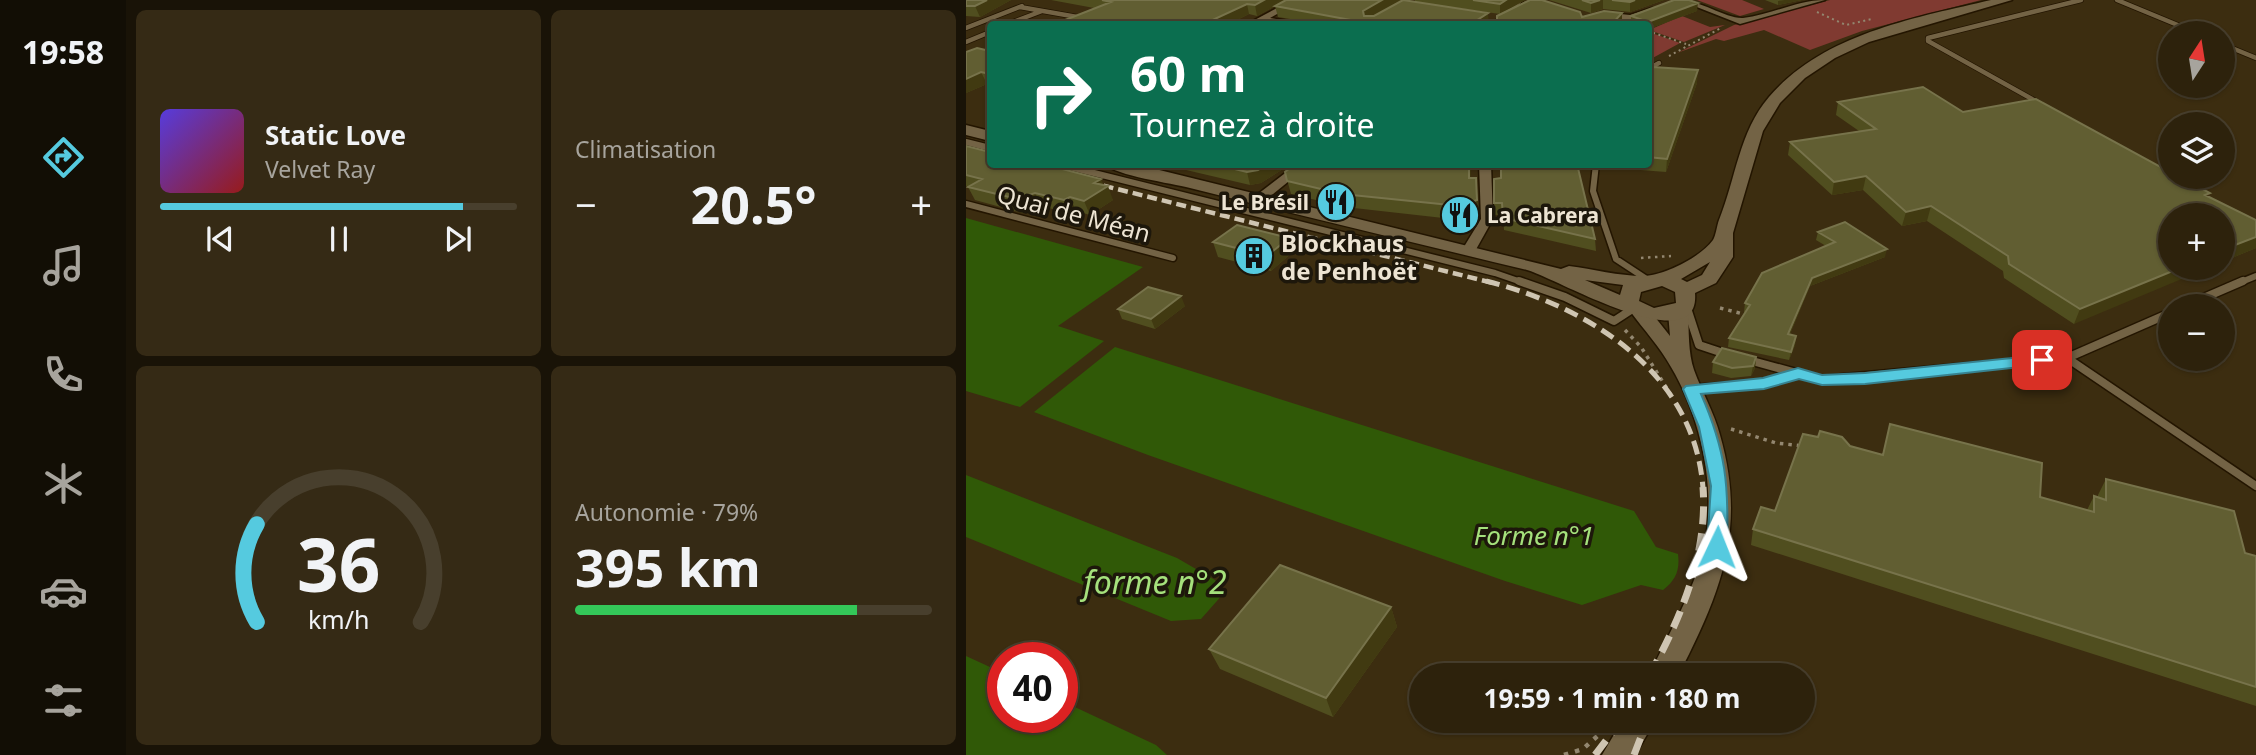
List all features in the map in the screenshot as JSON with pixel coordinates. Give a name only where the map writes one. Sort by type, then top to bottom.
[{"type":"main road","points":[[1636,308],[1628,294],[1651,281],[1695,265],[1719,244],[1736,200],[1755,131],[1767,110],[1792,83],[1854,42],[2006,0]]},
{"type":"main road","points":[[966,130],[987,135]]},
{"type":"main road","points":[[1137,168],[1546,269],[1677,284],[1683,302]]},
{"type":"main road","points":[[1546,269],[1602,296],[1663,315],[1709,279],[1723,257],[1719,244]]},
{"type":"street","points":[[1257,21],[1298,0]]},
{"type":"street","points":[[1498,20],[1519,0]]},
{"type":"street","points":[[1591,19],[1603,15],[1631,18],[1682,0],[1740,21],[1821,0]]},
{"type":"street","points":[[1790,0],[1801,5]]},
{"type":"street","points":[[1498,20],[1530,4]]},
{"type":"street","points":[[1261,19],[1273,21]]},
{"type":"street","points":[[1258,200],[1300,168]]},
{"type":"street","points":[[1469,250],[1487,219],[1485,168]]},
{"type":"street","points":[[1683,302],[1683,387]]},
{"type":"street","points":[[1636,308],[1707,427],[1720,486],[1717,547],[1670,663]]},
{"type":"lane","points":[[2047,107],[1928,41],[1928,38],[2081,0]]},
{"type":"lane","points":[[2118,0],[2168,21]]},
{"type":"lane","points":[[966,28],[1021,7],[1085,19]]},
{"type":"lane","points":[[1016,21],[1042,11]]},
{"type":"lane","points":[[966,42],[987,33]]},
{"type":"lane","points":[[2235,49],[2256,58]]},
{"type":"lane","points":[[1652,67],[1659,63]]},
{"type":"lane","points":[[966,142],[987,147]]},
{"type":"lane","points":[[1074,168],[1496,273],[1565,297],[1614,321],[1636,308]]},
{"type":"lane","points":[[1596,168],[1593,191],[1618,263],[1651,281]]},
{"type":"lane","name":"Quai de Méan","points":[[966,204],[1173,258]]},
{"type":"lane","points":[[2212,294],[2256,275]]},
{"type":"lane","points":[[1683,302],[1699,345],[1822,380],[2067,358],[2158,318]]},
{"type":"lane","points":[[2067,358],[2256,486]]},
{"type":"lane","points":[[1683,387],[1764,384],[1798,374]]},
{"type":"path","points":[[1816,12],[1846,25],[1872,19]]},
{"type":"path","points":[[1659,63],[1686,44],[1740,21]]},
{"type":"path","points":[[1652,32],[1686,44]]},
{"type":"path","points":[[1720,308],[1756,317]]},
{"type":"path","points":[[1650,363],[1683,387]]},
{"type":"path","points":[[1731,429],[1795,447],[1811,445]]},
{"type":"path","points":[[1564,755],[1612,741]]},
{"type":"shaded area","points":[[1697,0],[1742,0],[1764,9],[1740,16]]},
{"type":"shaded area","points":[[1830,0],[1981,0],[1862,31],[1810,50],[1764,30],[1724,41],[1716,39],[1677,53],[1734,25]]},
{"type":"shaded area","points":[[1682,16],[1710,27],[1725,25],[1684,42],[1652,31]]},
{"type":"shaded area","points":[[1652,33],[1680,43],[1652,58]]},
{"type":"water","points":[[966,218],[1143,267],[1058,326],[1104,341],[1020,407],[966,391]]},
{"type":"water","name":"Forme n°1","points":[[1115,347],[1634,511],[1656,547],[1678,554],[1676,574],[1663,590],[1641,585],[1582,605],[1505,581],[1034,412]]},
{"type":"water","name":"forme n°2","points":[[966,475],[1177,558],[1215,580],[1224,593],[1201,619],[1171,621],[966,537]]},
{"type":"water","points":[[966,656],[987,666],[987,733],[1078,733],[1078,708],[1156,745],[1167,755],[966,755]]},
{"type":"building","points":[[966,0],[987,0],[975,6],[966,6]]},
{"type":"building","points":[[1102,0],[1264,0],[1255,5],[1247,4],[1210,21],[1063,21],[1111,2]]},
{"type":"building","points":[[1286,0],[1382,0],[1363,11],[1364,16],[1374,16],[1403,0],[1488,13],[1476,21],[1356,21],[1275,6]]},
{"type":"building","points":[[1473,0],[1506,0],[1500,4]]},
{"type":"building","points":[[1530,0],[1542,0],[1580,12],[1582,17],[1604,11],[1622,13],[1615,21],[1497,21],[1497,16]]},
{"type":"building","points":[[1674,0],[1698,3],[1651,21],[1631,16]]},
{"type":"building","points":[[977,48],[987,50],[987,73],[981,72],[966,79],[966,52]]},
{"type":"building","points":[[1652,69],[1698,70],[1667,159],[1652,157]]},
{"type":"building","points":[[1923,87],[1963,112],[2036,99],[2158,165],[2158,189],[2202,189],[2210,193],[2205,195],[2221,203],[2158,203],[2158,277],[2080,309],[2009,264],[2008,256],[1931,206],[1906,212],[1866,176],[1834,182],[1790,142],[1876,129],[1838,102]]},
{"type":"building","points":[[966,146],[987,151],[987,168],[1058,168],[1101,179],[1094,183],[1108,186],[1084,201],[1070,197],[1064,200],[1035,193],[1017,199],[968,187],[982,179],[966,175]]},
{"type":"building","points":[[1230,168],[1261,168],[1247,172]]},
{"type":"building","points":[[1290,168],[1469,168],[1469,178],[1476,178],[1477,200],[1460,206],[1342,194],[1287,181],[1285,172]]},
{"type":"building","points":[[1501,168],[1578,168],[1595,239],[1503,218],[1502,203],[1494,203],[1494,179],[1501,178]]},
{"type":"building","points":[[2235,210],[2256,220],[2256,237],[2235,245]]},
{"type":"building","points":[[1845,222],[1887,249],[1812,278],[1788,334],[1796,336],[1791,352],[1729,338],[1750,305],[1745,303],[1762,273],[1835,242],[1818,232]]},
{"type":"building","points":[[1237,225],[1289,238],[1267,256],[1213,242]]},
{"type":"building","points":[[1148,287],[1181,296],[1151,319],[1118,309]]},
{"type":"building","points":[[1722,348],[1756,357],[1753,366],[1732,368],[1713,362]]},
{"type":"building","points":[[1890,424],[2042,463],[2040,497],[2094,512],[2094,496],[2106,500],[2106,479],[2234,511],[2245,553],[2256,556],[2256,687],[1753,529],[1761,507],[1775,511],[1803,434],[1818,437],[1820,431],[1842,437],[1850,446],[1883,455]]},
{"type":"building","points":[[1280,565],[1391,607],[1326,698],[1209,649]]},
{"type":"railway","points":[[1089,182],[1490,282]]},
{"type":"railway","points":[[1486,281],[1490,282]]},
{"type":"railway","points":[[1490,282],[1562,308],[1598,327],[1630,351],[1658,379],[1680,411],[1696,448],[1703,489]]},
{"type":"railway","points":[[1656,663],[1672,631],[1697,561],[1703,489]]},
{"type":"railway","points":[[1595,755],[1612,733]]},
{"type":"railway","points":[[1634,755],[1642,733]]},
{"type":"place","name":"Le Brésil","points":[[1336,202]]},
{"type":"place","name":"La Cabrera","points":[[1460,215]]},
{"type":"place","name":"Blockhaus de Penhoët","points":[[1254,256]]},
{"type":"route","points":[[1717,547],[1720,486],[1707,427],[1691,389],[1764,384],[1798,374],[1822,380],[1865,378],[2042,360]]}]
